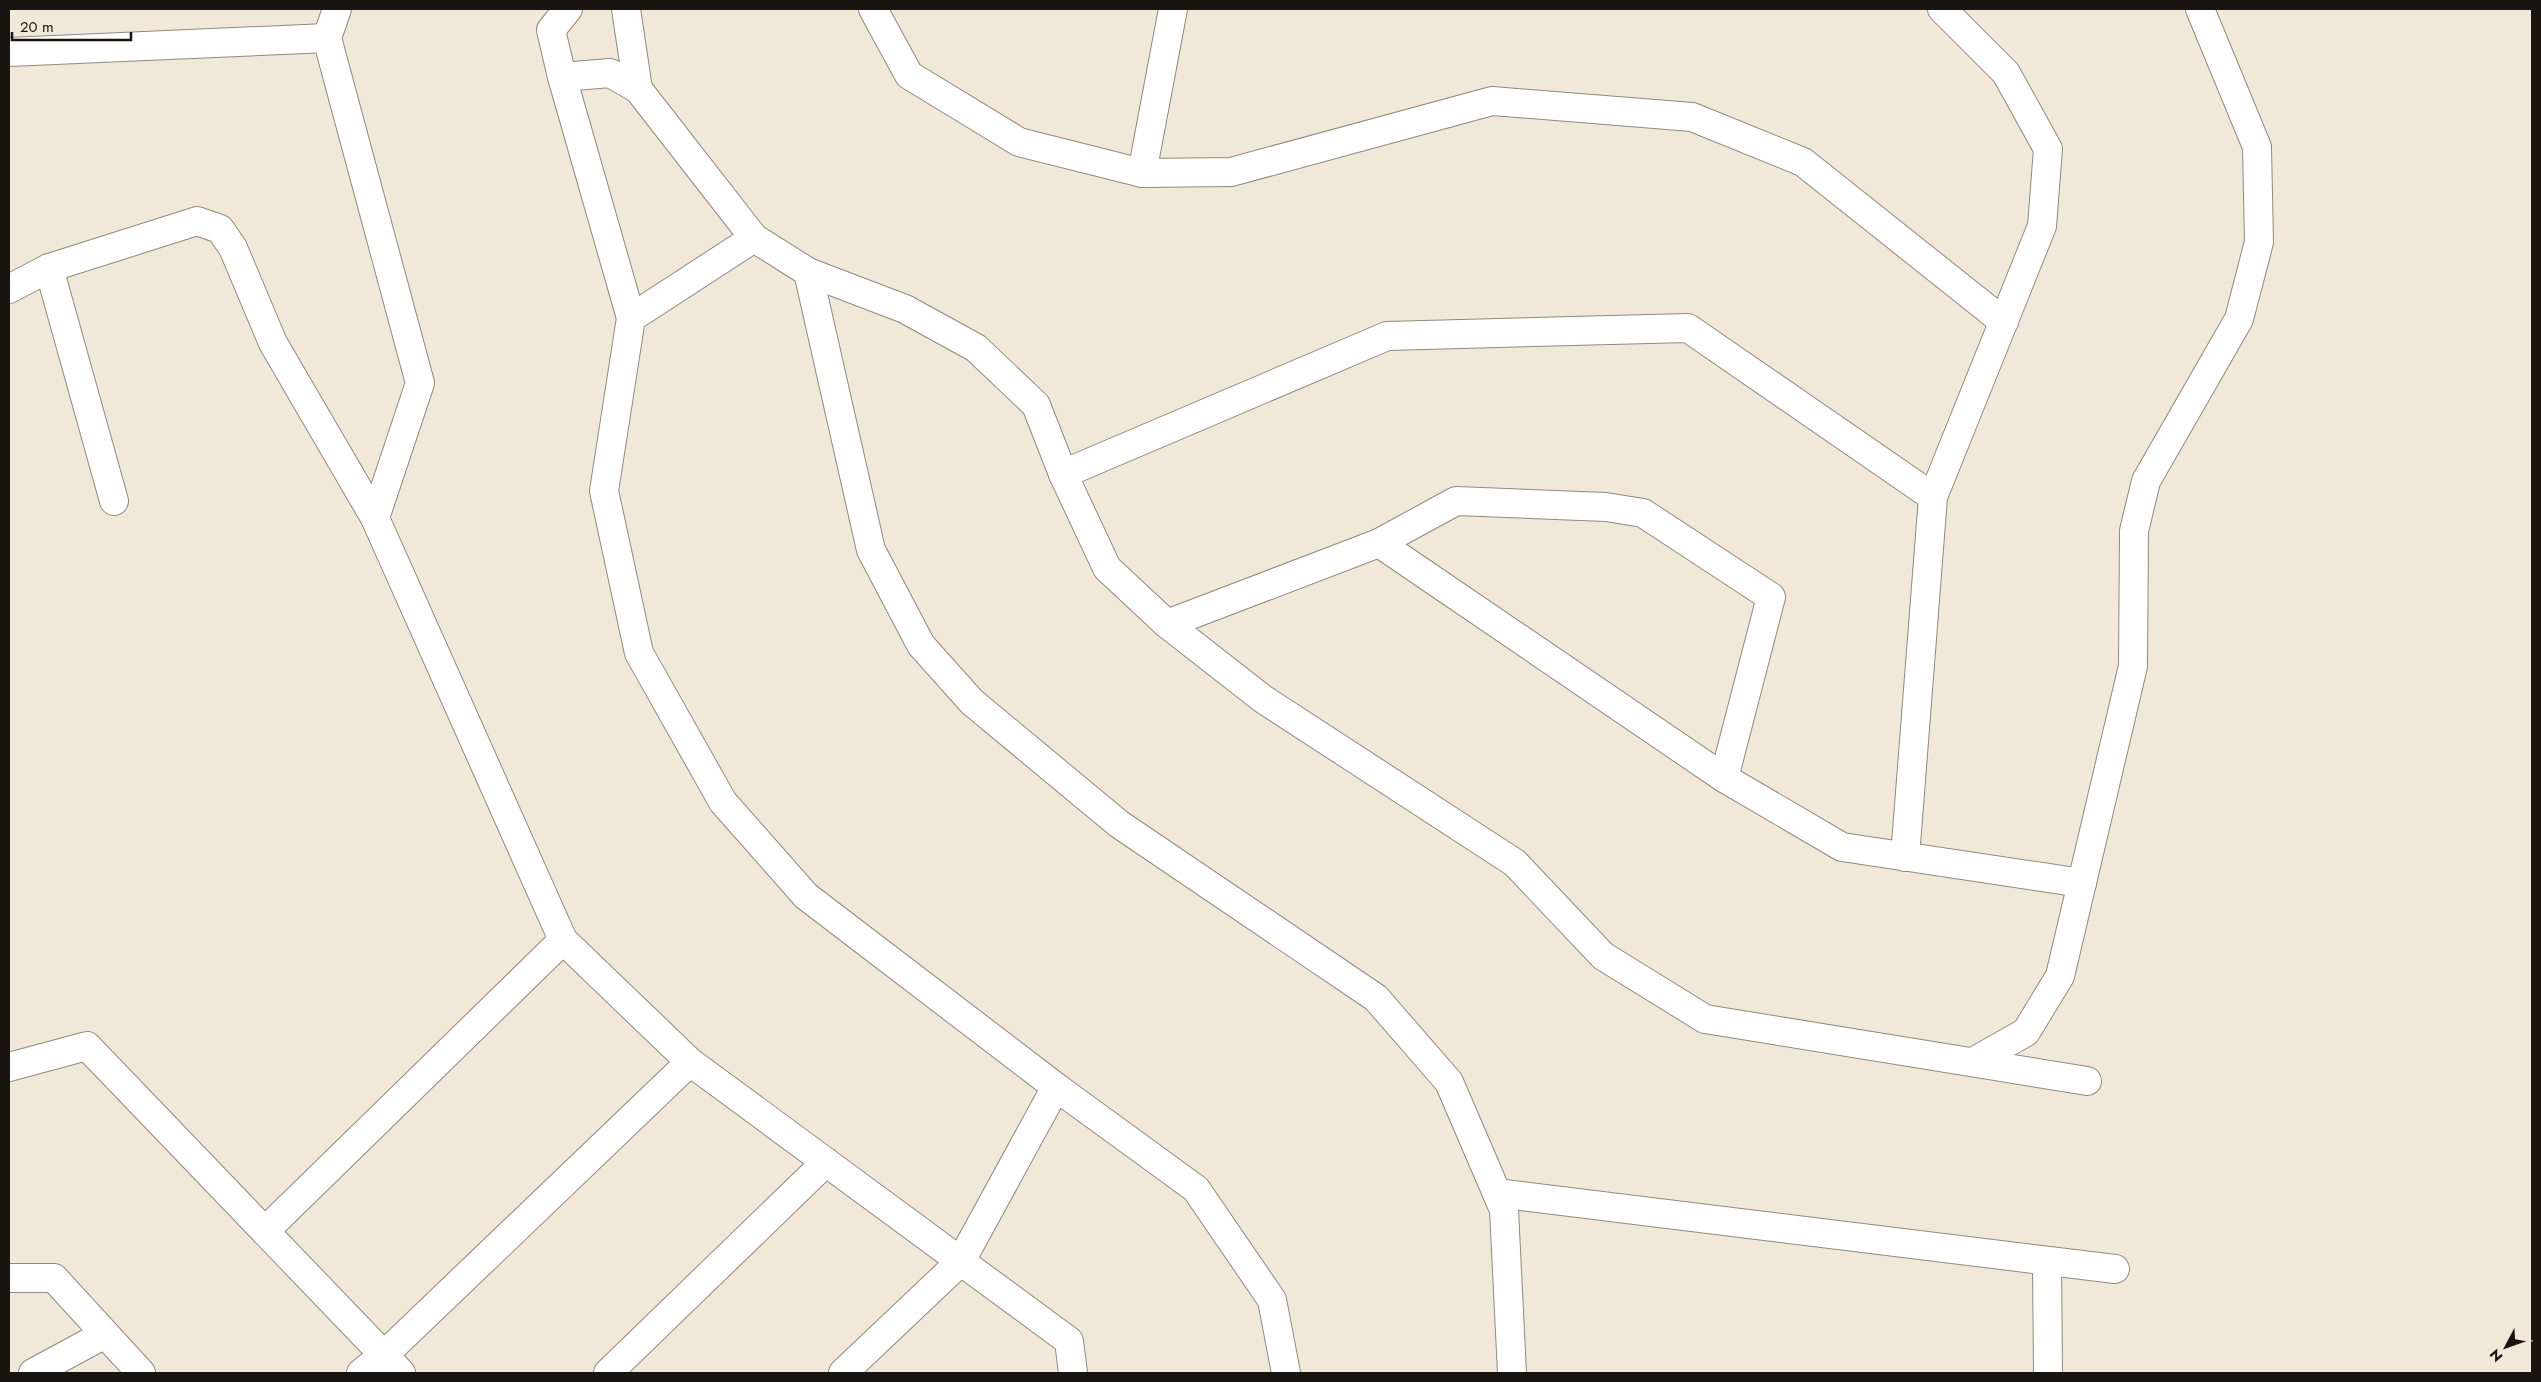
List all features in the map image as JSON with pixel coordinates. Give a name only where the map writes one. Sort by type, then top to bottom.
[{"type":"street","points":[[337,9],[327,38],[420,383],[375,518]]},
{"type":"street","points":[[568,9],[551,30],[562,77],[630,318],[604,491],[639,653],[724,802],[806,896],[1056,1086],[1196,1189],[1272,1300],[1286,1373]]},
{"type":"street","points":[[626,9],[638,89]]},
{"type":"street","points":[[872,9],[909,75],[1019,142],[1142,173],[1231,172],[1492,101],[1692,117],[1803,162],[2004,322]]},
{"type":"street","points":[[1142,173],[1173,9]]},
{"type":"street","points":[[1904,857],[1933,497],[2042,226],[2048,149],[2006,73],[1942,9]]},
{"type":"street","points":[[1973,1062],[2026,1032],[2060,976],[2133,666],[2134,531],[2146,481],[2240,320],[2259,242],[2257,147],[2200,9]]},
{"type":"street","points":[[9,52],[327,38]]},
{"type":"street","points":[[9,71],[37,50]]},
{"type":"street","points":[[562,77],[610,73],[638,89],[754,238],[808,272],[905,309],[976,348],[1036,405],[1063,474],[1107,568],[1167,624],[1263,699],[1515,863],[1604,956],[1705,1019],[2087,1081]]},
{"type":"street","points":[[9,289],[49,268],[197,221],[220,229],[233,248],[273,343],[375,518],[564,940],[690,1062],[1069,1341],[1073,1373]]},
{"type":"street","points":[[630,318],[754,238]]},
{"type":"street","points":[[49,268],[114,501]]},
{"type":"street","points":[[808,272],[871,550],[922,645],[972,702],[1119,824],[1376,998],[1449,1082],[1504,1210],[1512,1373]]},
{"type":"street","points":[[1063,474],[1387,336],[1688,328],[1933,497]]},
{"type":"street","points":[[1167,624],[1379,543],[1456,501],[1606,507],[1643,513],[1771,597],[1724,778]]},
{"type":"street","points":[[1379,543],[1724,778],[1842,847],[2082,883]]},
{"type":"street","points":[[265,1232],[564,940]]},
{"type":"street","points":[[9,1067],[87,1046],[392,1364]]},
{"type":"street","points":[[362,1373],[392,1364],[690,1062]]},
{"type":"street","points":[[843,1373],[961,1261],[1056,1086]]},
{"type":"street","points":[[608,1373],[826,1162]]},
{"type":"street","points":[[1497,1193],[2115,1270]]},
{"type":"street","points":[[2047,1261],[2048,1373]]},
{"type":"street","points":[[9,1278],[54,1278],[141,1373]]},
{"type":"street","points":[[33,1373],[105,1334]]}]
